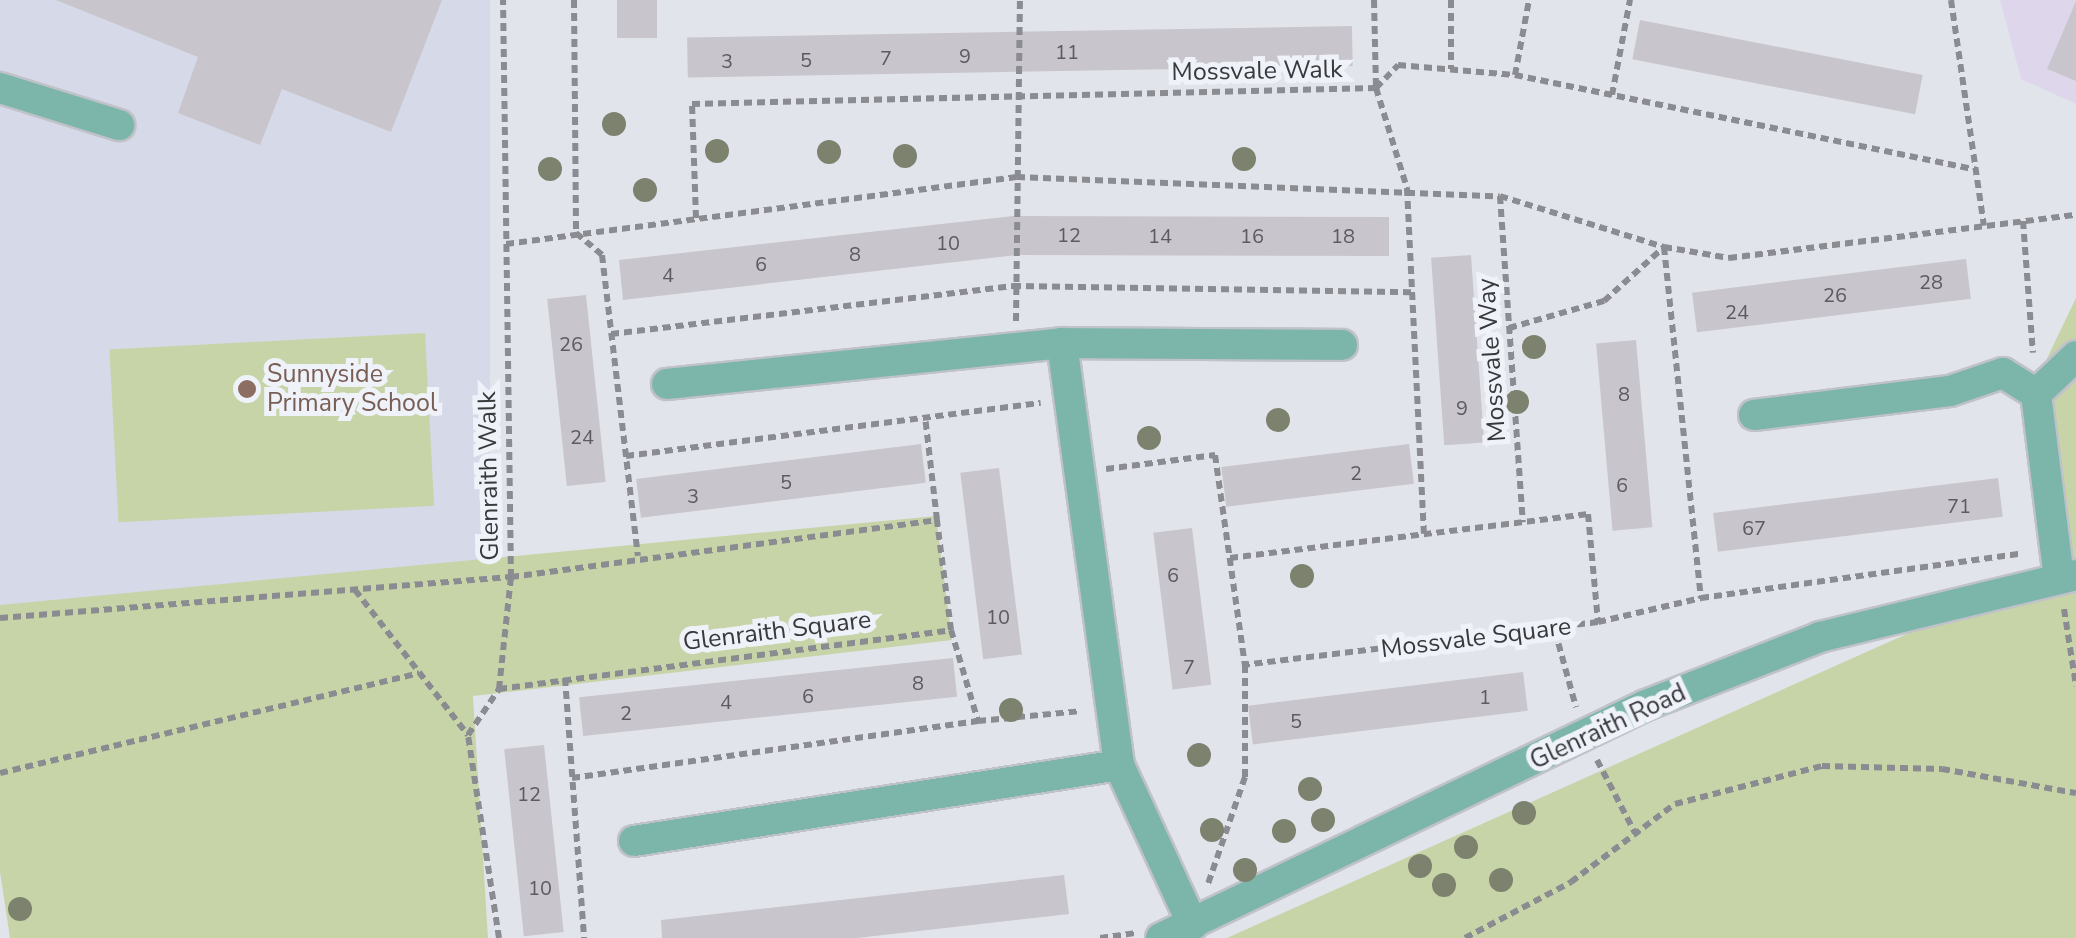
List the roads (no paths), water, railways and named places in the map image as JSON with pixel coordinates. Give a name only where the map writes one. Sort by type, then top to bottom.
[{"type":"street","points":[[0,88],[119,125]]},
{"type":"street","points":[[1062,343],[1119,765],[1194,925]]},
{"type":"street","points":[[667,384],[1062,343],[1342,345]]},
{"type":"street","points":[[2036,394],[2076,356]]},
{"type":"street","points":[[1754,415],[1950,391],[2003,373],[2036,394],[2063,567]]},
{"type":"street","name":"Glenraith Road","points":[[1161,938],[1584,736],[1820,637],[2063,567]]},
{"type":"street","points":[[634,840],[1119,765]]},
{"type":"place","name":"Sunnyside Primary School","points":[[247,389]]}]
